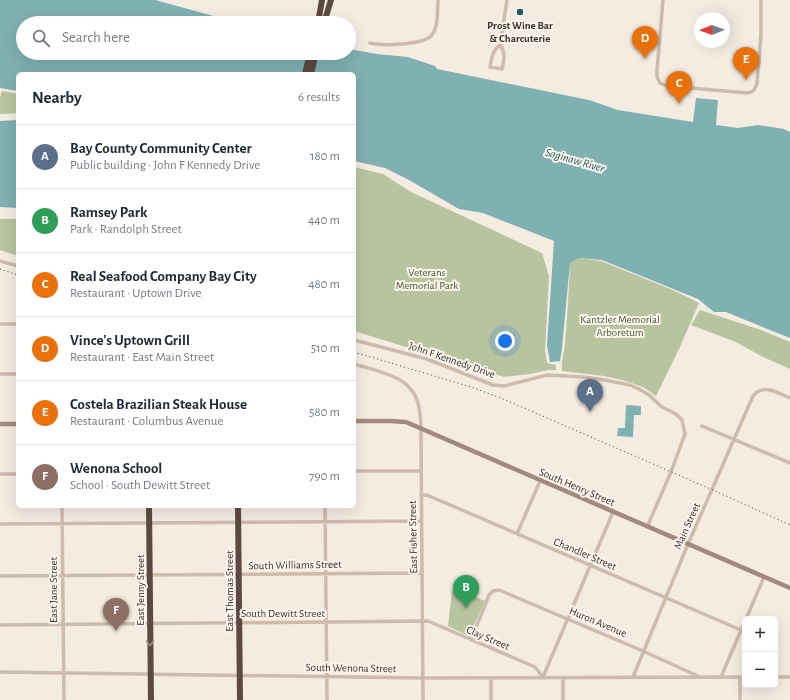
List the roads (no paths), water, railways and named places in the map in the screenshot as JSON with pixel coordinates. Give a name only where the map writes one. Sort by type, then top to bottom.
[{"type":"highway","points":[[319,16],[322,0]]},
{"type":"highway","points":[[326,16],[331,0]]},
{"type":"highway","points":[[305,72],[308,60]]},
{"type":"highway","points":[[311,72],[314,60]]},
{"type":"highway","name":"East Jenny Street","points":[[149,508],[152,700]]},
{"type":"highway","name":"East Thomas Street","points":[[238,508],[240,700]]},
{"type":"street","points":[[370,43],[386,45],[412,43],[428,38],[434,32],[436,27],[438,0]]},
{"type":"street","points":[[500,45],[495,48],[492,53],[490,67],[502,69],[504,50],[500,45],[507,0]]},
{"type":"street","points":[[663,0],[657,78],[660,83],[668,86],[748,93],[753,92],[757,83],[761,0]]},
{"type":"street","points":[[0,261],[16,265]]},
{"type":"street","points":[[0,324],[16,324]]},
{"type":"street","name":"John F Kennedy Drive","points":[[356,341],[426,359],[493,385],[504,386],[547,375],[584,377],[630,385],[649,395],[656,402],[673,412],[682,420],[685,434],[671,472],[647,527]]},
{"type":"street","name":"East Fisher Street","points":[[356,365],[396,377],[404,381],[410,386],[416,397],[419,408],[421,429],[422,495],[423,700]]},
{"type":"street","points":[[0,374],[16,374]]},
{"type":"street","name":"Main Street","points":[[633,677],[688,544],[753,396],[756,392],[772,390],[790,398]]},
{"type":"street","name":"South Henry Street","points":[[356,421],[406,422],[790,588]]},
{"type":"street","points":[[0,424],[16,424]]},
{"type":"street","points":[[702,426],[790,463]]},
{"type":"street","points":[[356,471],[421,471]]},
{"type":"street","points":[[0,474],[16,474]]},
{"type":"street","points":[[517,534],[540,480]]},
{"type":"street","name":"Chandler Street","points":[[422,495],[427,495],[741,630]]},
{"type":"street","name":"East Jane Street","points":[[62,508],[62,624],[64,700]]},
{"type":"street","points":[[325,508],[327,700]]},
{"type":"street","points":[[543,677],[613,512]]},
{"type":"street","points":[[0,524],[421,521]]},
{"type":"street","name":"South Williams Street","points":[[0,576],[422,573]]},
{"type":"street","points":[[747,616],[764,577]]},
{"type":"street","name":"Huron Avenue","points":[[471,640],[489,595],[496,590],[503,591],[701,677]]},
{"type":"street","name":"Clay Street","points":[[422,622],[428,621],[535,667],[543,677]]},
{"type":"street","name":"South Dewitt Street","points":[[0,625],[422,622]]},
{"type":"street","points":[[740,700],[740,677],[721,677],[741,630]]},
{"type":"street","name":"South Wenona Street","points":[[0,672],[423,678],[721,677]]},
{"type":"street","points":[[778,677],[790,677]]},
{"type":"street","points":[[491,678],[491,700]]},
{"type":"street","points":[[563,678],[563,700]]},
{"type":"water","name":"Saginaw River","points":[[0,0],[155,0],[213,16],[16,16],[16,60],[356,60],[356,50],[408,57],[435,66],[437,69],[589,100],[618,110],[693,122],[696,98],[718,100],[716,125],[738,128],[758,125],[784,129],[790,132],[790,338],[726,312],[714,312],[698,299],[602,260],[579,258],[570,263],[560,361],[550,362],[547,345],[554,241],[483,213],[459,209],[385,168],[356,161],[356,72],[16,72],[16,91],[0,88]]},
{"type":"water","points":[[16,120],[16,208],[0,207],[0,121]]},
{"type":"water","points":[[626,405],[641,406],[641,415],[634,415],[633,437],[617,436],[618,428],[625,428]]},
{"type":"railway","points":[[0,269],[16,274]]},
{"type":"railway","points":[[356,353],[471,387],[501,398],[790,525]]},
{"type":"place","name":"Prost Wine Bar & Charcuterie","points":[[520,12]]},
{"type":"place","name":"Vince's Uptown Grill","points":[[645,59]]},
{"type":"place","name":"Costela Brazilian Steak House","points":[[746,80]]},
{"type":"place","name":"Real Seafood Company Bay City","points":[[679,104]]},
{"type":"place","name":"Bay County Community Center","points":[[590,412]]},
{"type":"place","name":"Ramsey Park","points":[[466,608]]},
{"type":"place","name":"Wenona School","points":[[116,631]]},
{"type":"park label","name":"Veterans Memorial Park","points":[[427,278]]},
{"type":"park label","name":"Kantzler Memorial Arboretum","points":[[620,325]]}]
